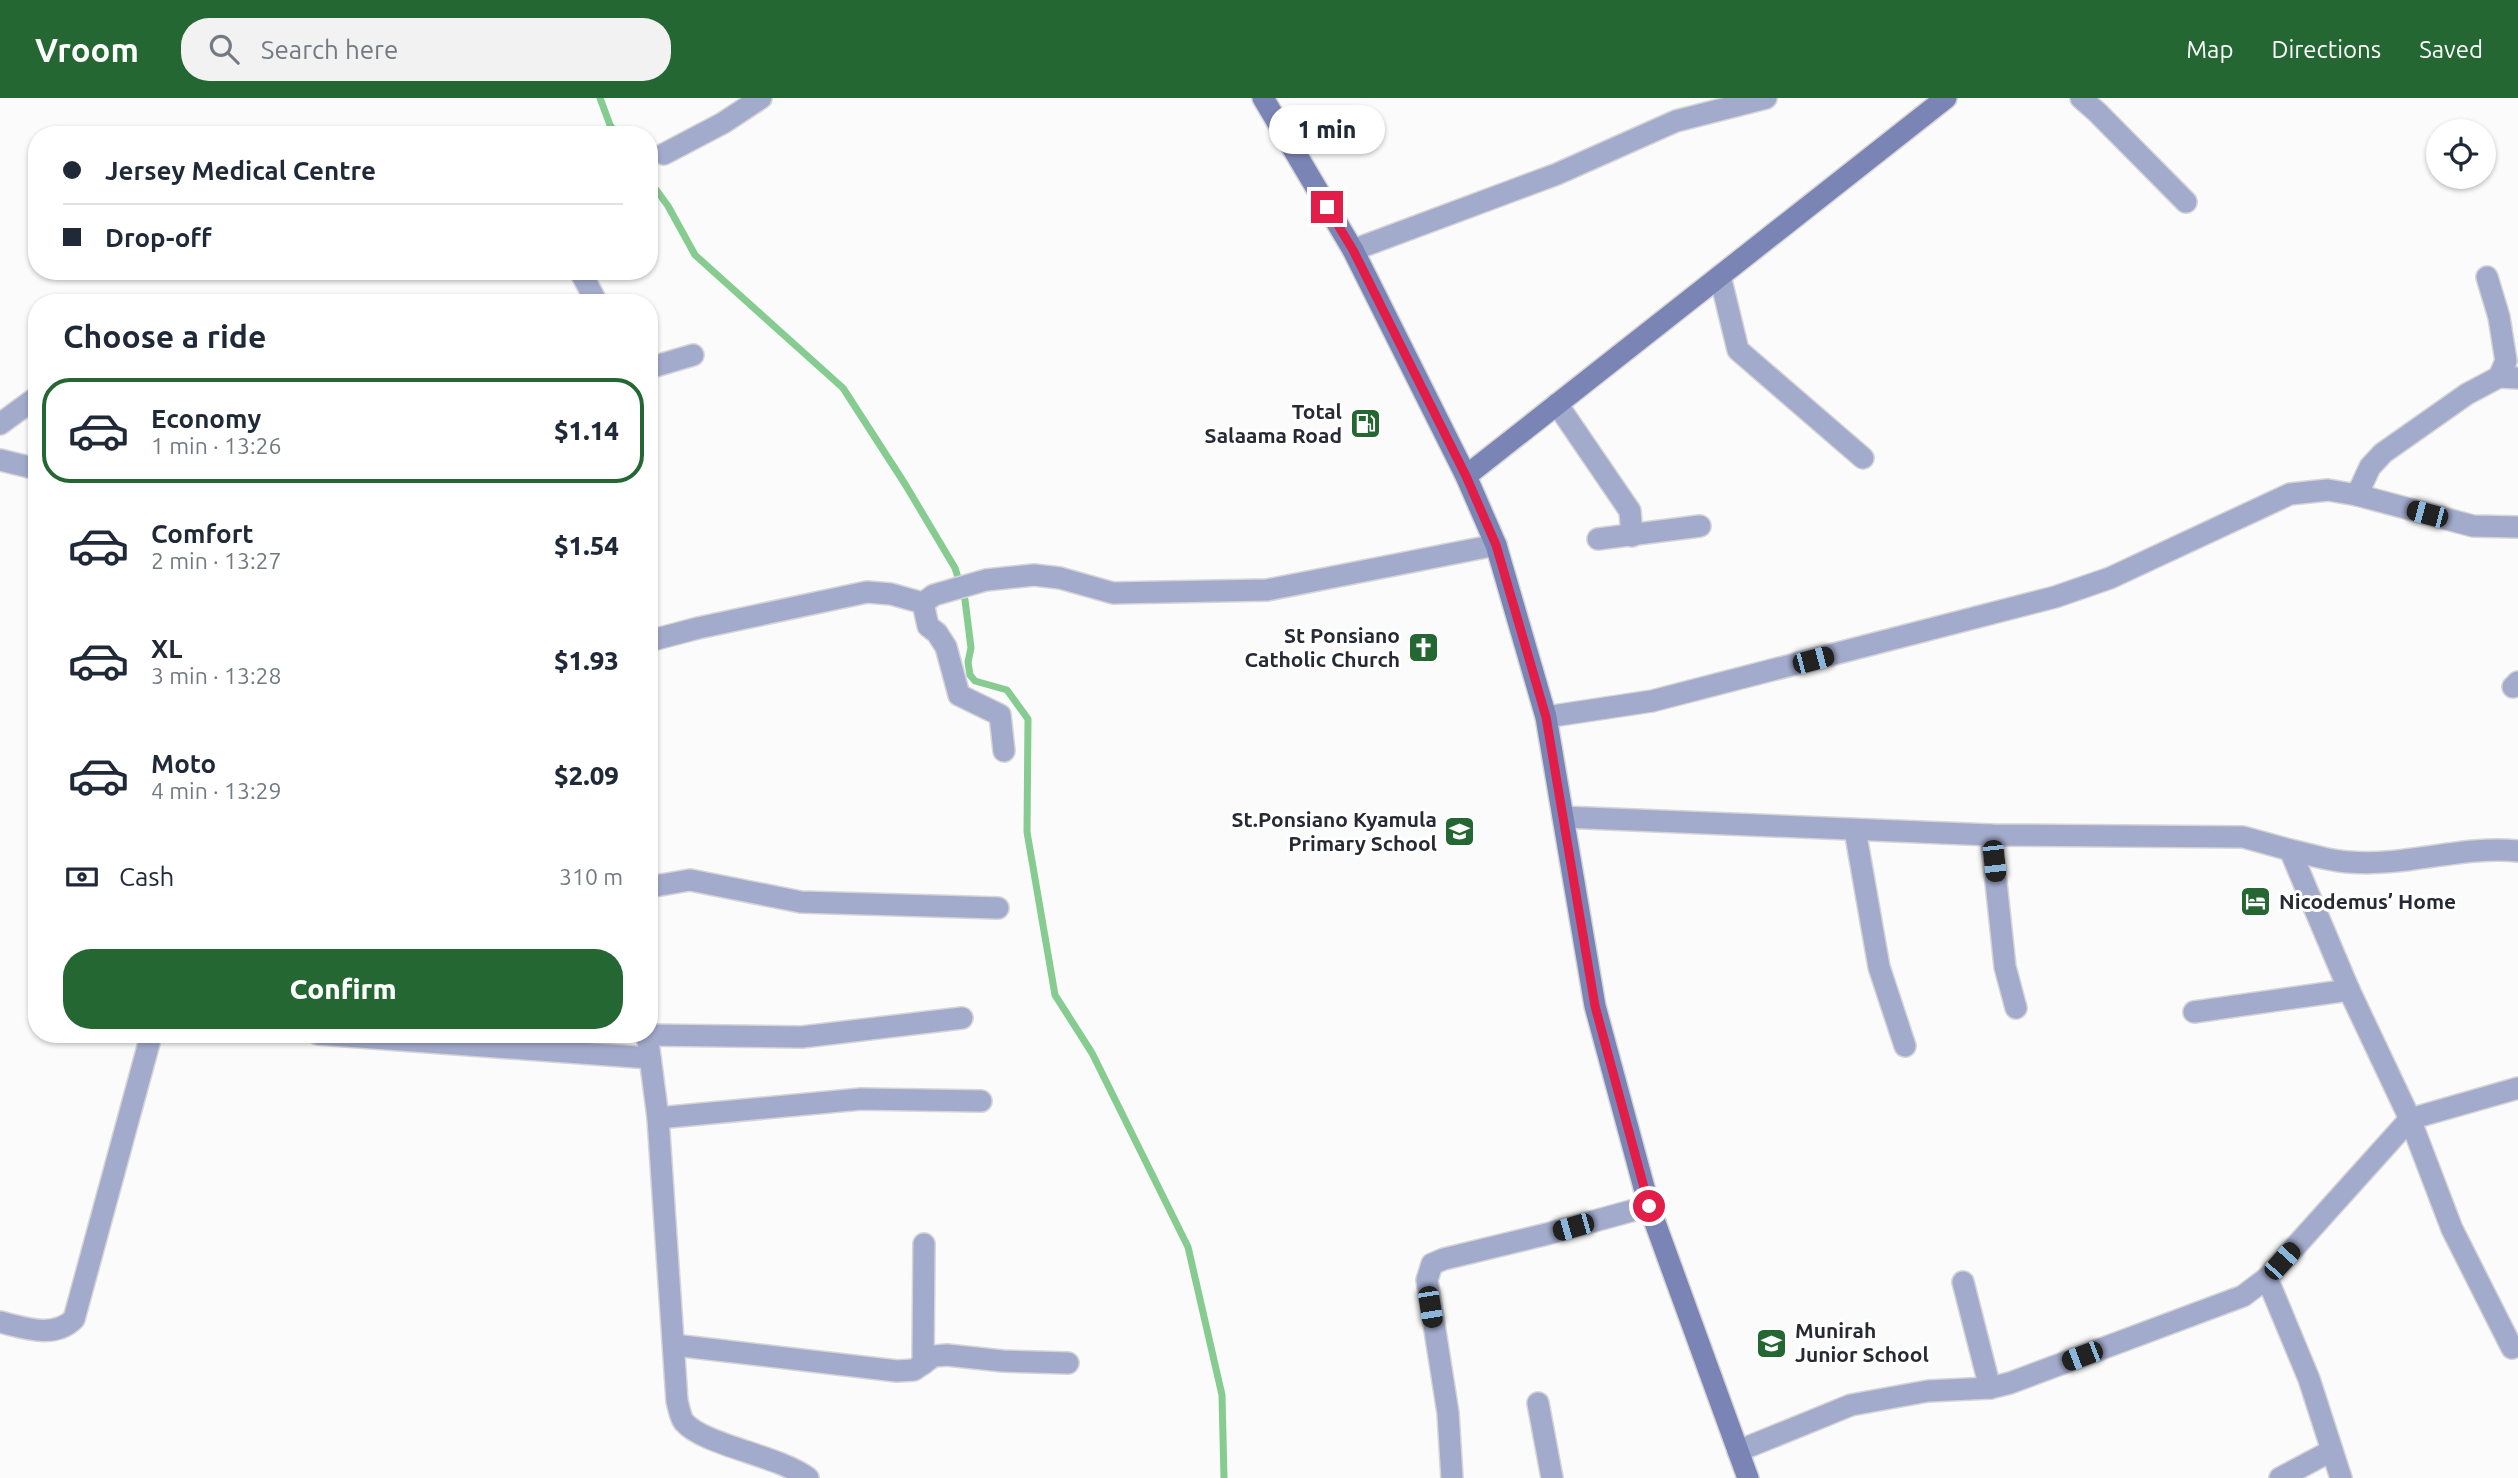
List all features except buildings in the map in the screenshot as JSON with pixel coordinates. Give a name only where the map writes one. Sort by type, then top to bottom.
[{"type":"main road","points":[[1263,98],[1353,250],[1466,476],[1496,545],[1546,717],[1595,1006],[1649,1206],[1748,1478]]},
{"type":"main road","points":[[1466,476],[1946,98]]},
{"type":"street","points":[[664,155],[761,98]]},
{"type":"street","points":[[1353,250],[1558,174],[1676,121],[1766,98]]},
{"type":"street","points":[[2081,98],[2186,202]]},
{"type":"street","points":[[1720,276],[1738,350],[1863,458]]},
{"type":"street","points":[[2357,495],[2370,467],[2383,453],[2467,394],[2509,378],[2499,317],[2487,277]]},
{"type":"street","points":[[658,365],[693,355]]},
{"type":"street","points":[[0,424],[28,404]]},
{"type":"street","points":[[1557,404],[1630,511],[1632,536]]},
{"type":"street","points":[[0,460],[28,467]]},
{"type":"street","points":[[1546,717],[1652,701],[2054,597],[2110,578],[2290,494],[2328,490],[2357,495],[2473,526],[2518,527]]},
{"type":"street","points":[[1598,539],[1700,526]]},
{"type":"street","points":[[923,603],[934,595],[986,580],[1034,575],[1060,578],[1112,593],[1267,590],[1496,545]]},
{"type":"street","points":[[658,639],[867,592],[891,594],[923,603]]},
{"type":"street","points":[[923,603],[928,626],[946,647],[959,695],[1000,715],[1004,751]]},
{"type":"street","points":[[1563,817],[1991,835],[2243,836],[2290,850],[2348,862],[2399,860],[2500,849],[2518,850]]},
{"type":"street","points":[[1855,830],[1878,967],[1905,1046]]},
{"type":"street","points":[[1991,835],[2005,967],[2016,1008]]},
{"type":"street","points":[[2290,850],[2349,990],[2410,1119],[2452,1229],[2512,1348]]},
{"type":"street","points":[[658,885],[690,880],[801,902],[999,908]]},
{"type":"street","points":[[2194,1012],[2349,990]]},
{"type":"street","points":[[658,1035],[802,1037],[962,1018]]},
{"type":"street","points":[[0,1322],[41,1331],[55,1330],[68,1325],[74,1319],[149,1043]]},
{"type":"street","points":[[442,1043],[650,1058]]},
{"type":"street","points":[[648,1043],[658,1118],[677,1401],[683,1420],[692,1429],[709,1437],[785,1466],[808,1478]]},
{"type":"street","points":[[1738,1451],[1851,1405],[1928,1391],[1990,1388],[2022,1379],[2243,1296],[2267,1278],[2410,1119],[2518,1088]]},
{"type":"street","points":[[658,1118],[861,1099],[981,1101]]},
{"type":"street","points":[[1452,1478],[1448,1413],[1427,1280],[1432,1265],[1444,1259],[1649,1206]]},
{"type":"street","points":[[923,1364],[924,1244]]},
{"type":"street","points":[[2267,1278],[2309,1380],[2341,1478]]},
{"type":"street","points":[[1963,1282],[1990,1388]]},
{"type":"street","points":[[674,1345],[897,1371],[914,1370],[933,1356],[947,1355],[1003,1361],[1068,1363]]},
{"type":"street","points":[[1538,1403],[1552,1478]]},
{"type":"street","points":[[2280,1478],[2331,1451]]},
{"type":"waterway","points":[[600,98],[611,126]]},
{"type":"waterway","points":[[658,192],[695,255],[843,388],[955,568],[965,600],[971,648],[968,662],[970,675],[975,681],[1007,690],[1028,719],[1027,832],[1055,995],[1092,1053],[1188,1247],[1222,1395],[1224,1478]]},
{"type":"place","name":"Total Salaama Road","points":[[1365,424]]},
{"type":"place","name":"St Ponsiano Catholic Church","points":[[1423,648]]},
{"type":"place","name":"St.Ponsiano Kyamula Primary School","points":[[1460,832]]},
{"type":"place","name":"Nicodemus’ Home","points":[[2256,902]]},
{"type":"place","name":"Munirah Junior School","points":[[1772,1343]]},
{"type":"route","points":[[1327,207],[1353,250],[1466,476],[1496,545],[1546,717],[1595,1006],[1649,1206]]}]
